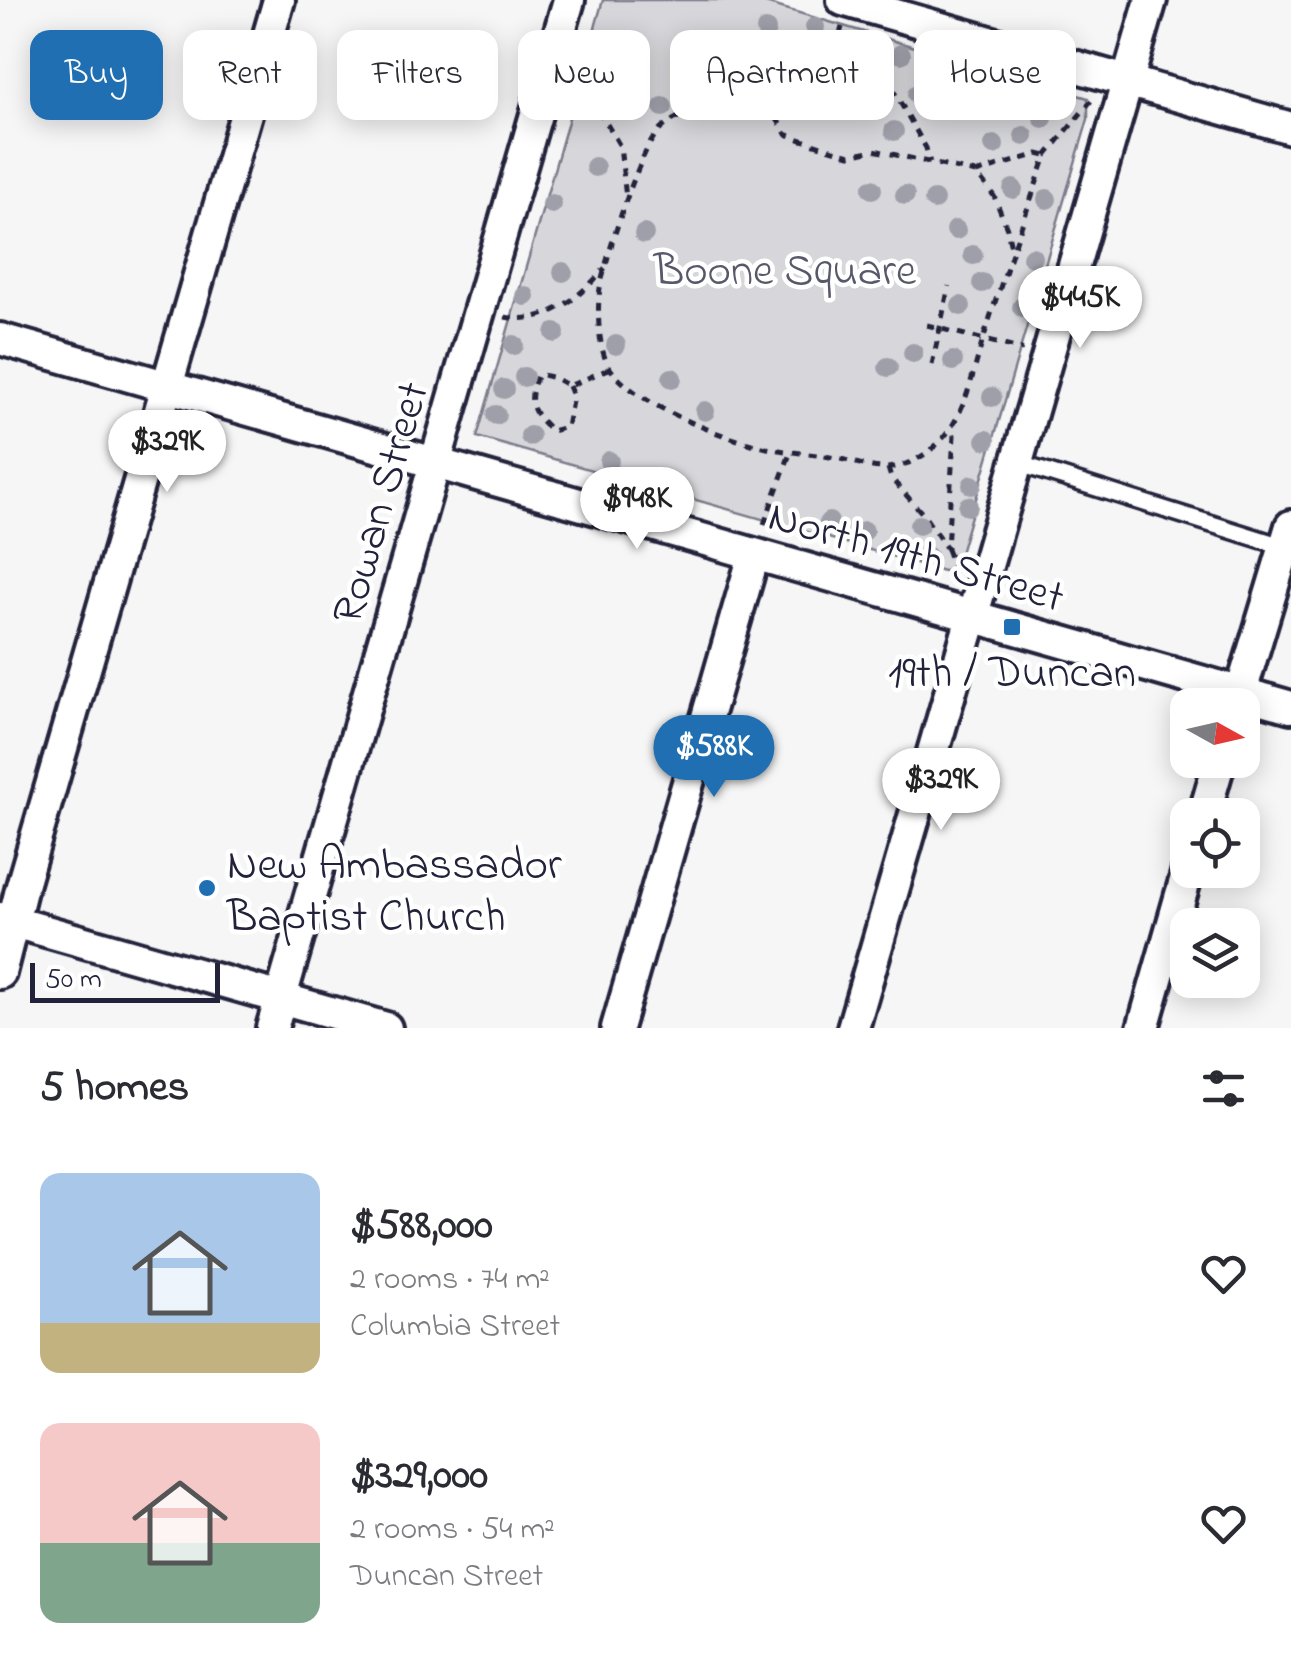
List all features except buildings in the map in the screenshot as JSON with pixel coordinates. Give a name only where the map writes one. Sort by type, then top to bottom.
[{"type":"street","points":[[0,973],[7,920],[168,387],[279,0]]},
{"type":"street","name":"Rowan Street","points":[[272,1028],[569,0]]},
{"type":"street","points":[[853,1028],[1151,0]]},
{"type":"street","points":[[851,6],[1291,128]]},
{"type":"street","name":"North 19th Street","points":[[0,339],[972,616],[1204,688]]},
{"type":"street","points":[[1243,688],[1288,537]]},
{"type":"street","points":[[617,1028],[754,554]]},
{"type":"street","name":"North 19th Street","points":[[1260,702],[1291,707]]},
{"type":"street","points":[[1143,1028],[1183,888]]},
{"type":"street","points":[[7,920],[386,1028]]},
{"type":"lane","points":[[1017,463],[1288,537]]},
{"type":"path","points":[[842,30],[851,6]]},
{"type":"path","points":[[894,94],[926,148],[930,163]]},
{"type":"path","points":[[676,120],[658,130],[640,157],[600,288],[600,326],[607,362],[624,384],[708,430],[791,451],[888,468],[913,462],[934,448],[966,402],[983,340],[1046,156],[1096,94]]},
{"type":"path","points":[[604,120],[620,146],[627,201]]},
{"type":"path","points":[[778,120],[786,134],[850,155],[874,150],[976,173],[1038,154],[1046,156]]},
{"type":"path","points":[[976,173],[994,196],[1012,253]]},
{"type":"path","points":[[506,317],[520,320],[551,312],[580,298],[607,266]]},
{"type":"path","points":[[932,365],[949,286]]},
{"type":"path","points":[[927,325],[1023,350]]},
{"type":"path","points":[[569,386],[611,368]]},
{"type":"path","points":[[538,374],[569,386],[574,396],[567,427],[552,432],[535,416],[530,392],[538,374]]},
{"type":"path","points":[[946,548],[954,435],[950,430]]},
{"type":"path","points":[[764,524],[791,451]]},
{"type":"path","points":[[888,468],[891,478],[946,548],[957,578]]},
{"type":"green space","name":"Boone Square","points":[[603,0],[755,0],[857,30],[670,30],[670,120],[894,120],[894,41],[914,47],[914,120],[1076,120],[1076,94],[1088,98],[1088,119],[955,570],[943,571],[477,437],[568,120],[650,120],[650,30],[594,30]]},
{"type":"place","name":"19th / Duncan","points":[[1012,627]]},
{"type":"place","name":"New Ambassador Baptist Church","points":[[207,888]]}]
